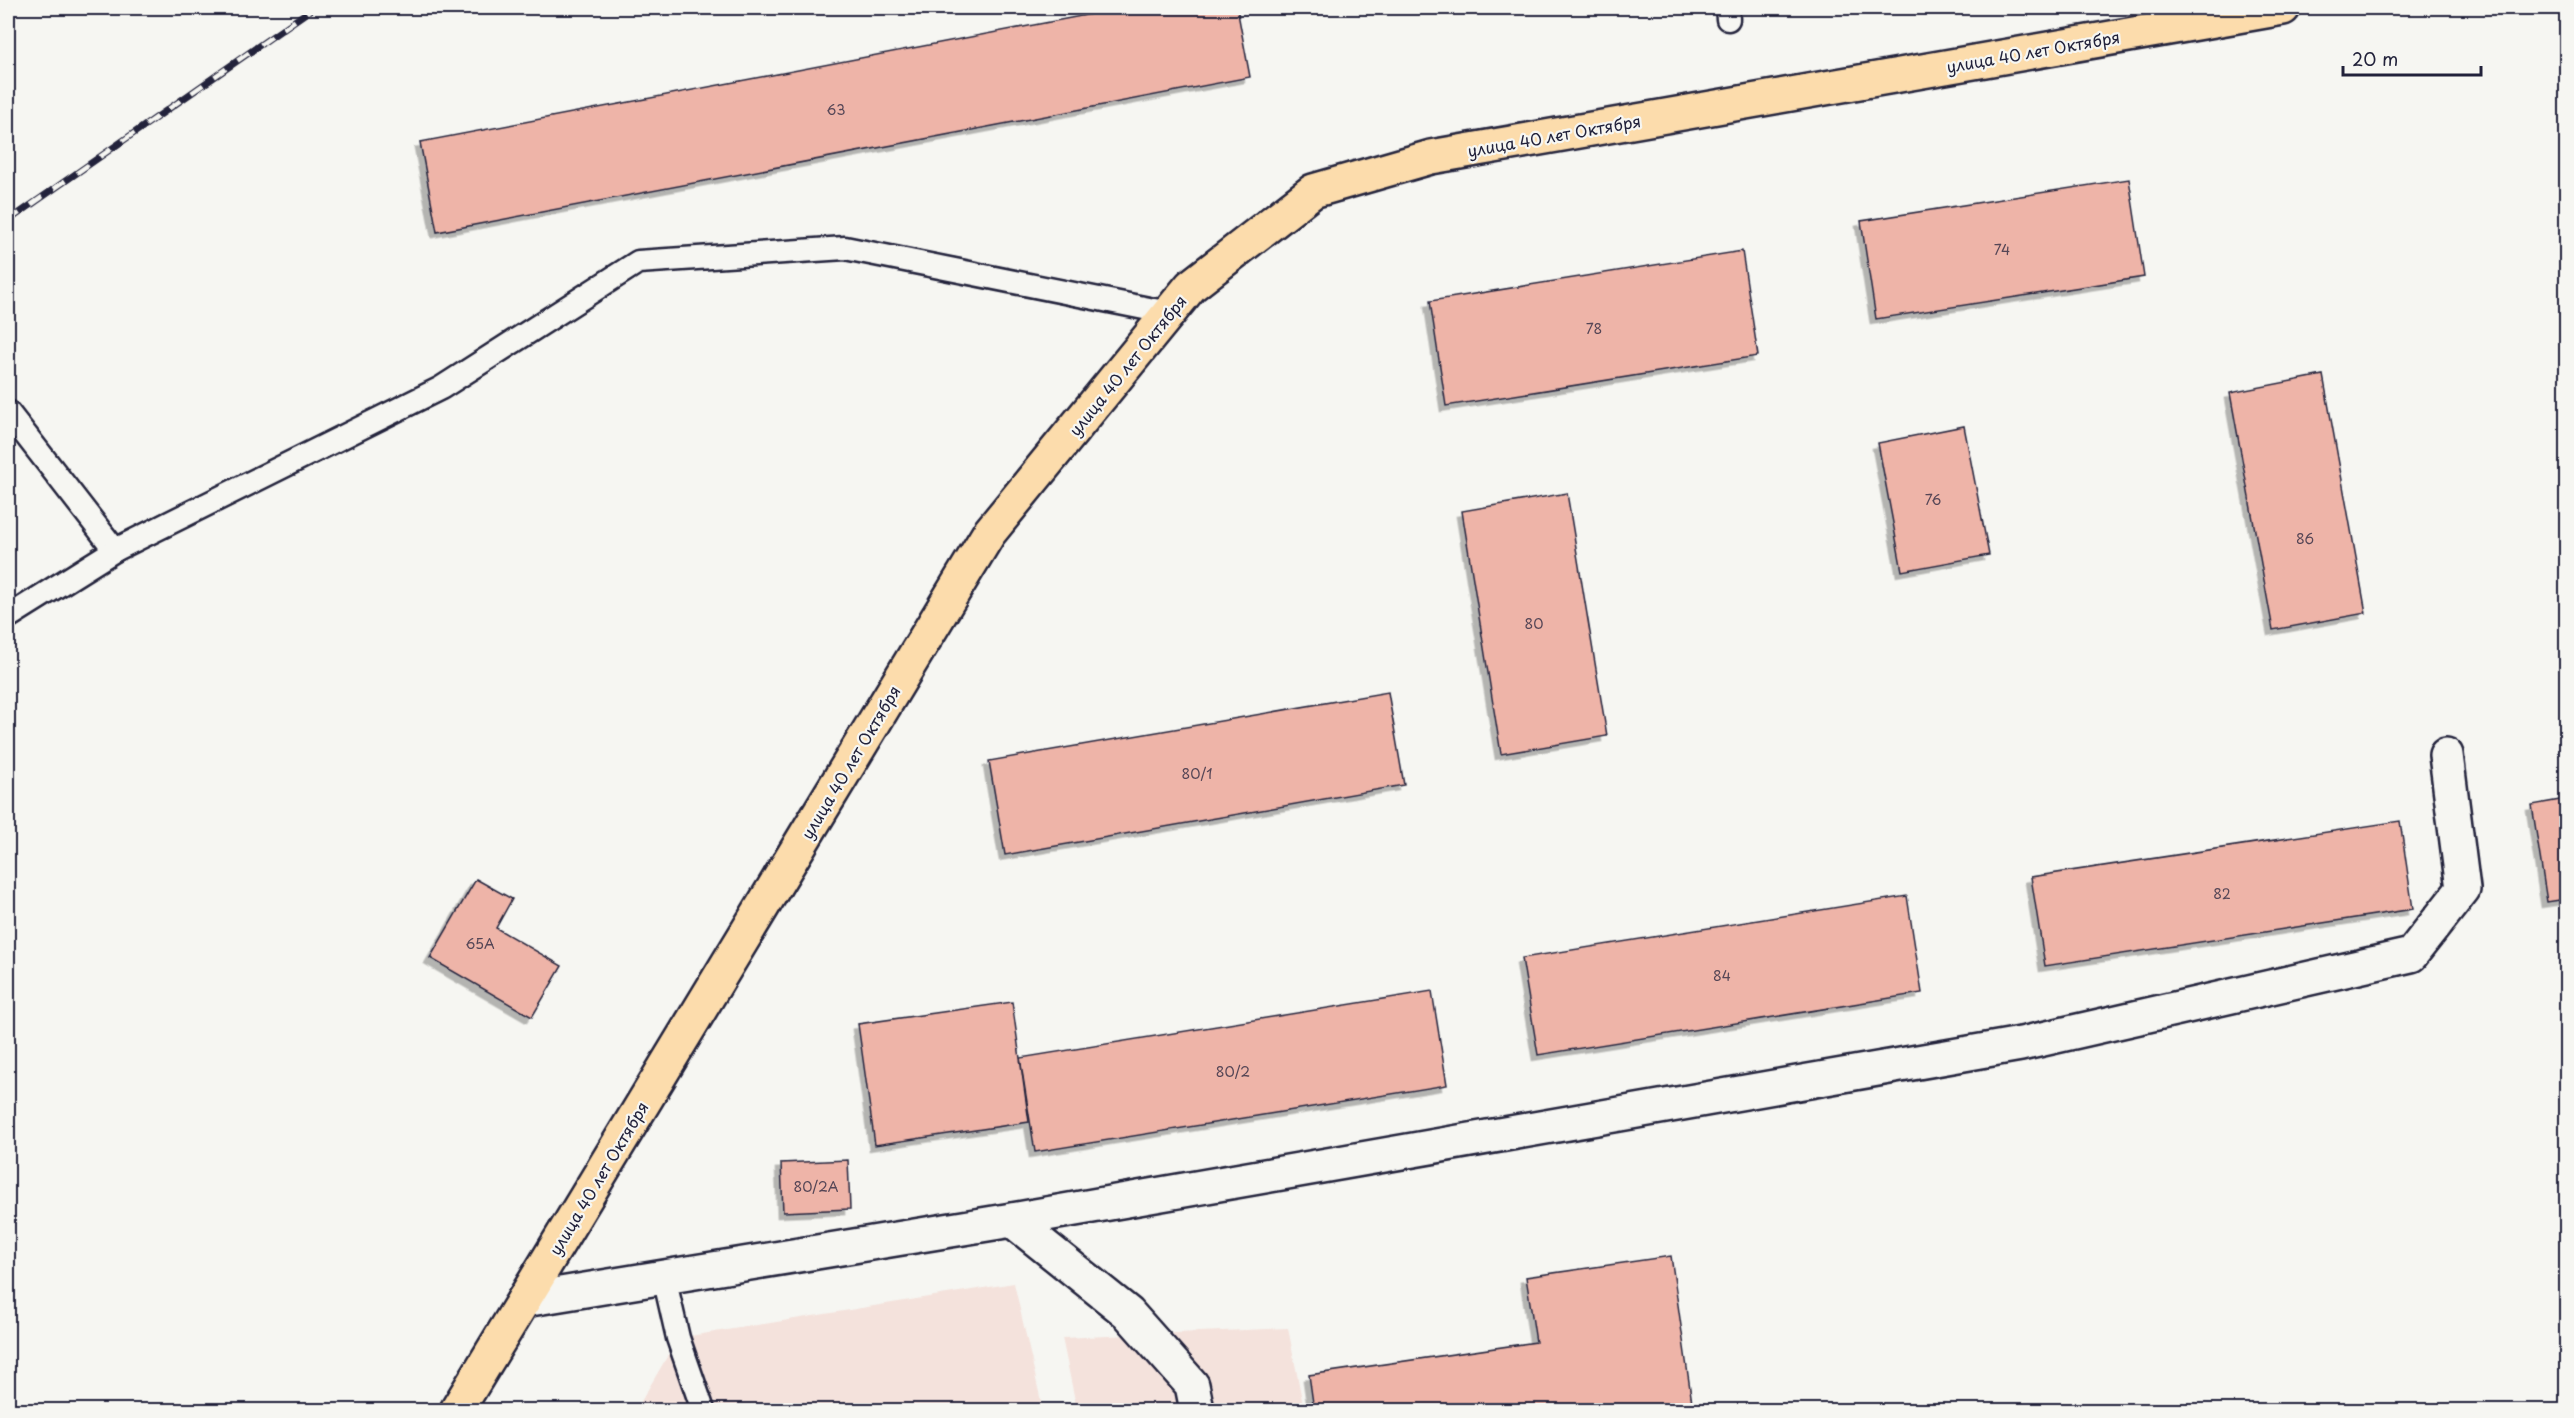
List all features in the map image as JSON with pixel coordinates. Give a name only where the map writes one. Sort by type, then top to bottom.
[{"type":"main road","name":"улица 40 лет Октября","points":[[457,1410],[989,533],[1191,286],[1313,191],[1431,157],[2283,8]]},
{"type":"street","points":[[524,1300],[1012,1220],[2021,1044],[2411,955],[2463,889],[2446,755]]},
{"type":"street","points":[[1012,1220],[1128,1313],[1192,1385],[1197,1410]]},
{"type":"lane","points":[[8,617],[18,603],[115,550],[441,388],[638,262],[845,248],[1169,313]]},
{"type":"lane","points":[[8,412],[115,550]]},
{"type":"lane","points":[[664,1277],[678,1338],[703,1410]]},
{"type":"shaded area","points":[[1014,1283],[1043,1410],[636,1410],[678,1338]]},
{"type":"shaded area","points":[[1288,1328],[1304,1410],[1077,1410],[1062,1338]]},
{"type":"building","points":[[1123,8],[1237,8],[1250,77],[437,232],[420,142]]},
{"type":"building","points":[[2129,179],[2144,277],[1876,319],[1861,221]]},
{"type":"building","points":[[1742,251],[1758,356],[1446,406],[1430,301]]},
{"type":"building","points":[[2323,375],[2366,613],[2273,630],[2230,393]]},
{"type":"building","points":[[1964,426],[1989,555],[1902,571],[1878,443]]},
{"type":"building","points":[[1567,493],[1607,736],[1501,754],[1462,511]]},
{"type":"building","points":[[1388,692],[1404,785],[1005,855],[989,761]]},
{"type":"building","points":[[2566,799],[2566,899],[2547,902],[2532,805]]},
{"type":"building","points":[[2400,821],[2413,909],[2045,966],[2031,877]]},
{"type":"building","points":[[476,879],[512,899],[496,928],[562,966],[532,1017],[430,958]]},
{"type":"building","points":[[1907,896],[1922,993],[1538,1055],[1522,958]]},
{"type":"building","points":[[1432,991],[1447,1085],[1035,1152],[1020,1058]]},
{"type":"building","points":[[1012,1002],[1029,1122],[875,1145],[858,1024]]},
{"type":"building","points":[[848,1160],[850,1209],[783,1212],[781,1163]]},
{"type":"building","points":[[1671,1256],[1693,1410],[1314,1410],[1309,1375],[1536,1342],[1526,1277]]},
{"type":"railway","points":[[8,221],[313,8]]}]
